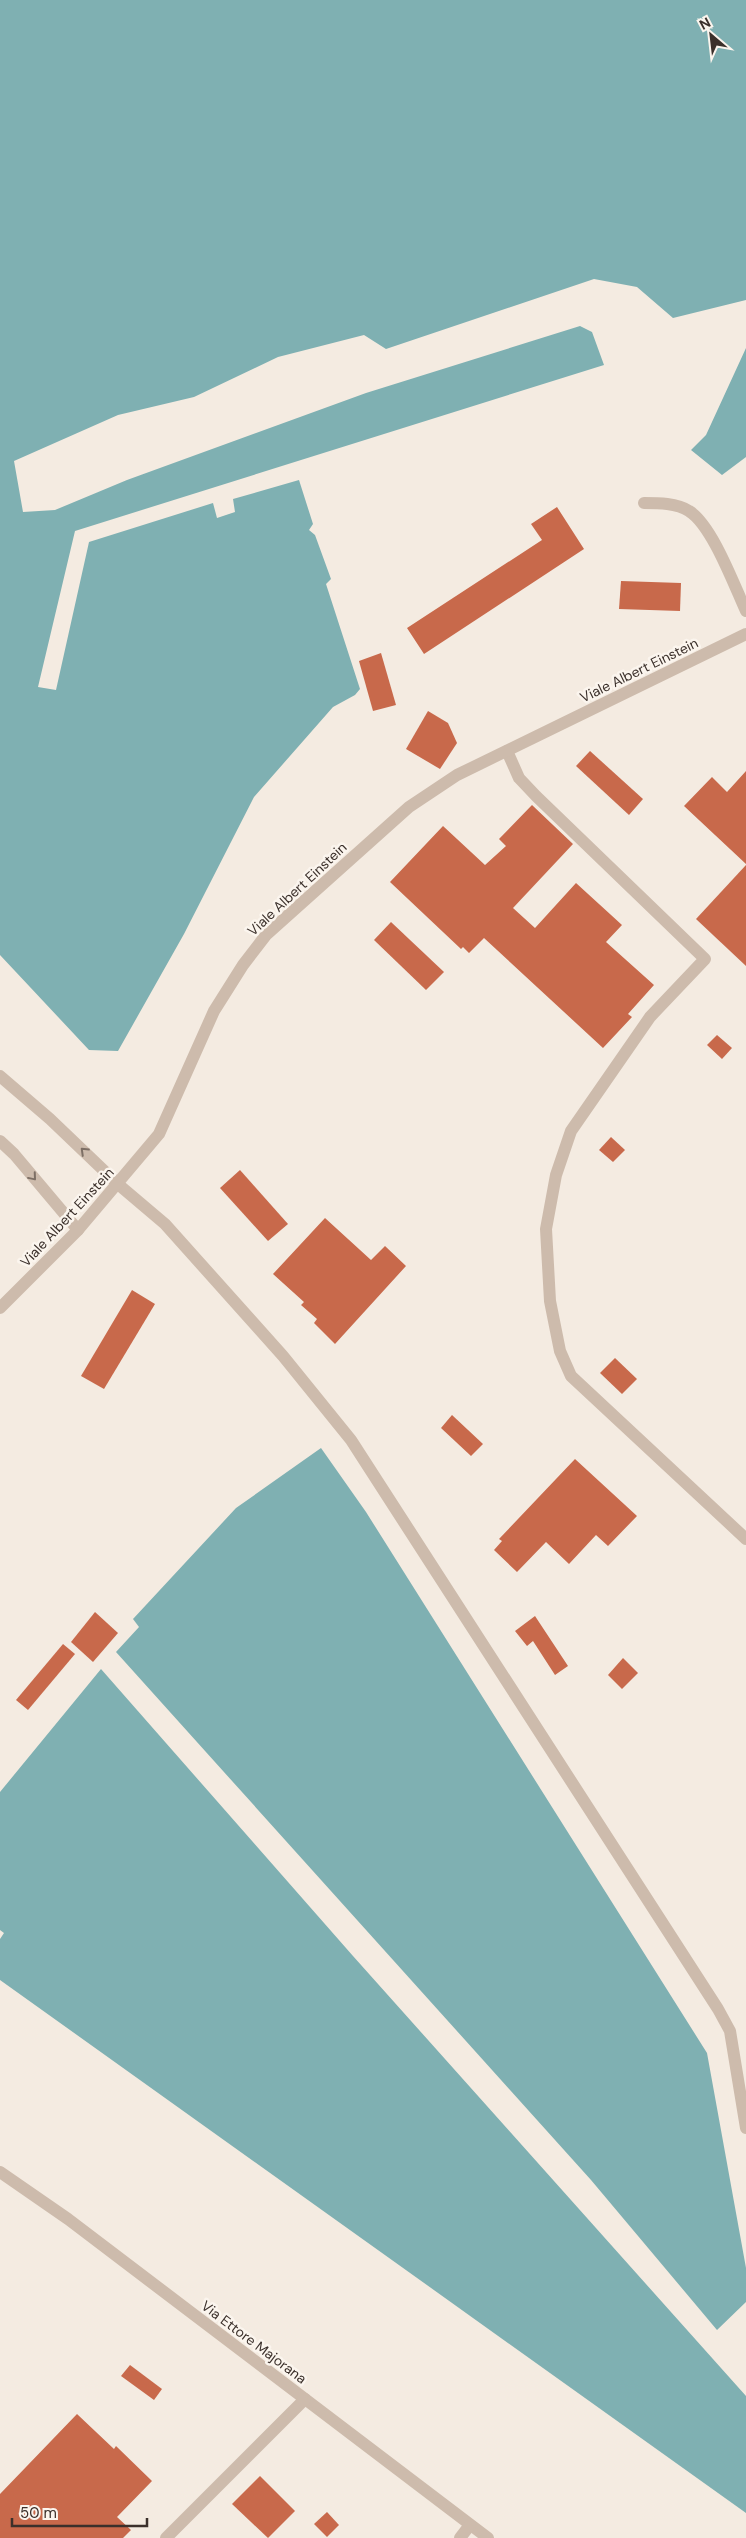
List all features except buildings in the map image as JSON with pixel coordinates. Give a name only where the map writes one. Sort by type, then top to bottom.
[{"type":"street","points":[[644,503],[666,504],[689,510],[713,541],[746,610]]},
{"type":"street","name":"Viale Albert Einstein","points":[[0,1308],[78,1230],[119,1185],[159,1134],[214,1011],[243,965],[266,935],[409,807],[457,775],[746,634]]},
{"type":"street","points":[[507,751],[519,778],[536,796],[705,959],[650,1018],[571,1131],[556,1174],[546,1229],[550,1301],[560,1351],[571,1376],[746,1539]]},
{"type":"street","points":[[0,1076],[50,1118],[119,1185],[166,1224],[283,1356],[351,1440],[718,2009],[730,2031],[746,2128]]},
{"type":"street","points":[[0,1141],[14,1154],[78,1230]]},
{"type":"street","name":"Via Ettore Majorana","points":[[0,2172],[68,2219],[488,2538]]},
{"type":"street","points":[[166,2538],[305,2399]]},
{"type":"street","points":[[460,2538],[470,2525]]},
{"type":"water","points":[[0,0],[746,0],[746,300],[673,318],[637,287],[594,279],[386,349],[364,335],[278,357],[194,397],[118,415],[14,461],[23,512],[55,510],[127,480],[366,393],[580,326],[592,332],[604,365],[75,531],[38,687],[56,690],[89,542],[213,503],[217,518],[235,512],[233,499],[299,480],[313,524],[309,530],[315,535],[331,579],[326,584],[360,689],[355,695],[333,707],[254,797],[184,934],[118,1051],[89,1050],[0,955]]},
{"type":"water","points":[[746,348],[746,457],[722,475],[691,450],[706,435]]},
{"type":"water","points":[[321,1448],[366,1512],[707,2053],[746,2268],[746,2302],[717,2330],[591,2180],[116,1652],[139,1627],[133,1619],[236,1508]]},
{"type":"water","points":[[101,1669],[353,1956],[746,2396],[746,2513],[0,1980],[0,1939],[4,1933],[0,1930],[0,1792]]}]
